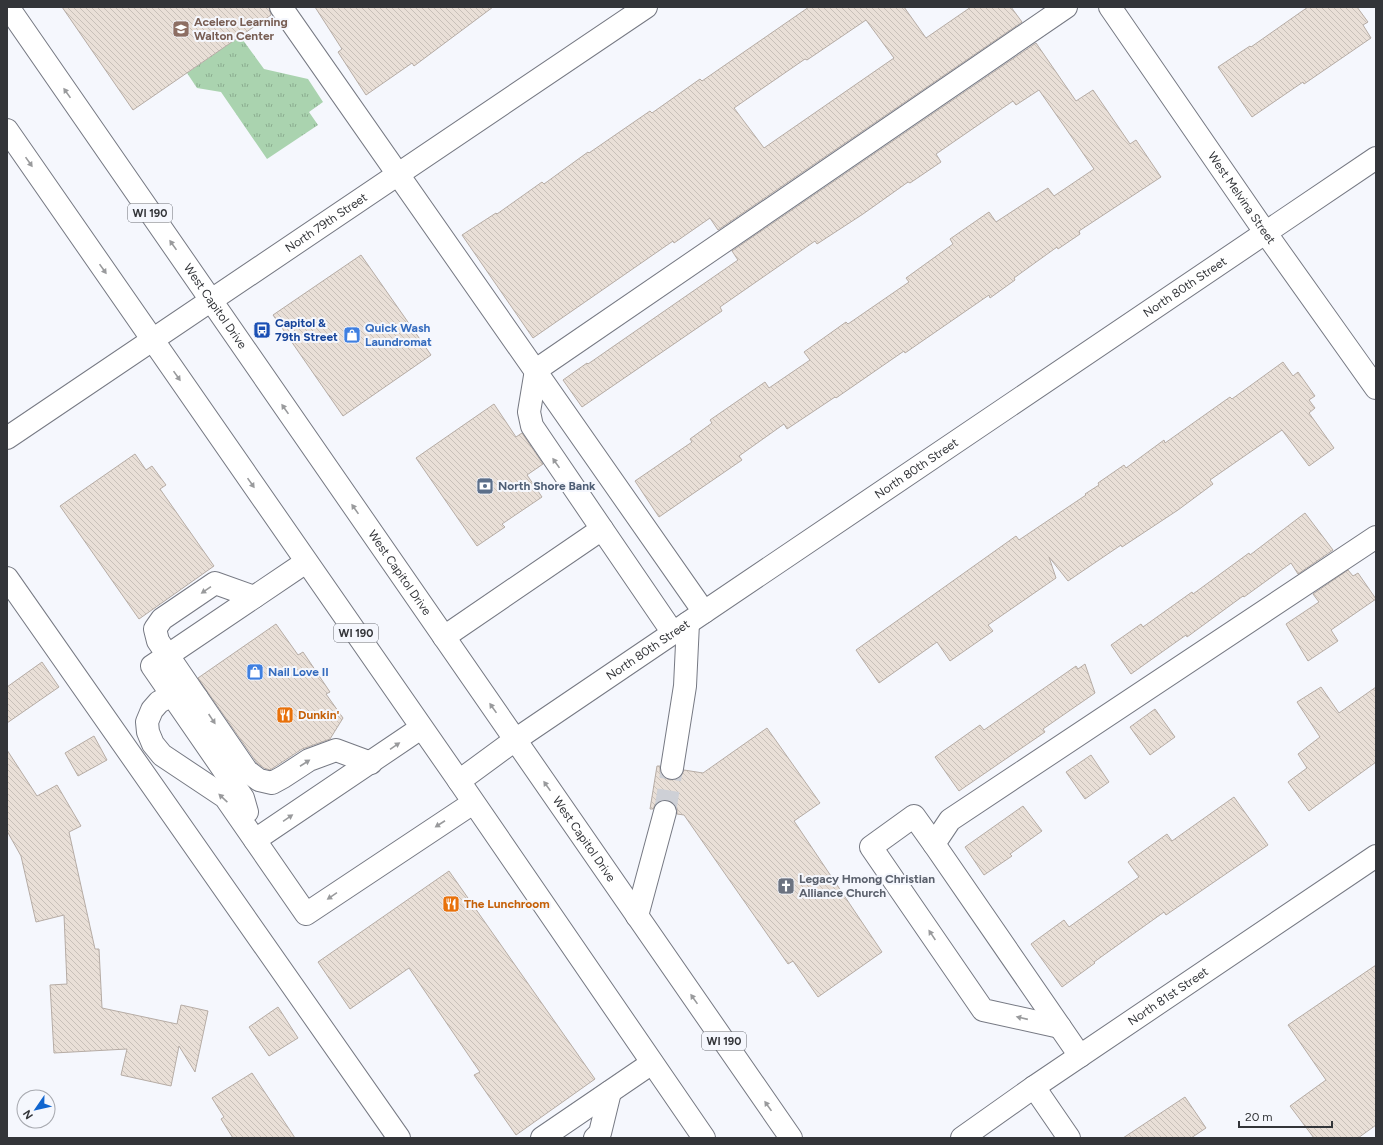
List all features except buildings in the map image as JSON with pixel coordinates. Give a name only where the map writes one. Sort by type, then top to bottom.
[{"type":"street","name":"West Capitol Drive","points":[[8,7],[791,1138]]},
{"type":"street","points":[[281,7],[536,370],[688,623],[685,686],[672,768]]},
{"type":"street","name":"North 79th Street","points":[[7,438],[151,339],[646,7]]},
{"type":"street","points":[[688,623],[602,529],[532,426],[529,412],[536,370],[1066,7]]},
{"type":"street","name":"West Melvina Street","points":[[1110,7],[1265,232],[1376,388]]},
{"type":"street","name":"WI 190","points":[[7,130],[459,781],[704,1138]]},
{"type":"street","name":"North 80th Street","points":[[459,781],[515,740],[1376,158]]},
{"type":"street","points":[[444,637],[602,529]]},
{"type":"street","points":[[934,844],[950,820],[1376,537]]},
{"type":"street","points":[[255,840],[243,798],[152,666],[306,562]]},
{"type":"street","points":[[7,578],[399,1138]]},
{"type":"street","points":[[254,597],[215,583],[162,619],[155,629],[158,641],[247,772],[258,780],[272,783],[309,760],[336,750],[371,762]]},
{"type":"street","points":[[197,698],[184,694],[172,695],[159,702],[152,710],[148,722],[148,732],[153,744],[162,755],[225,798],[306,914],[473,803]]},
{"type":"street","points":[[255,840],[421,728]]},
{"type":"street","points":[[636,916],[665,812]]},
{"type":"street","points":[[1060,1027],[983,1010],[871,847],[914,816],[934,844],[1080,1056]]},
{"type":"street","name":"North 81st Street","points":[[962,1138],[1034,1087],[1376,856]]},
{"type":"street","points":[[542,1138],[652,1063]]},
{"type":"street","points":[[1034,1087],[1069,1138]]},
{"type":"street","points":[[594,1138],[600,1133],[610,1092]]},
{"type":"green space","points":[[240,36],[264,69],[308,79],[323,102],[309,112],[318,125],[267,159],[221,92],[197,88],[187,73]]},
{"type":"tunnel","points":[[665,812],[672,768]]},
{"type":"place","name":"Acelero Learning Walton Center","points":[[181,29]]},
{"type":"place","name":"Capitol & 79th Street","points":[[262,330]]},
{"type":"place","name":"Quick Wash Laundromat","points":[[352,335]]},
{"type":"place","name":"North Shore Bank","points":[[485,486]]},
{"type":"place","name":"Nail Love II","points":[[255,672]]},
{"type":"place","name":"Dunkin'","points":[[285,715]]},
{"type":"place","name":"Legacy Hmong Christian Alliance Church","points":[[786,886]]},
{"type":"place","name":"The Lunchroom","points":[[451,904]]}]
